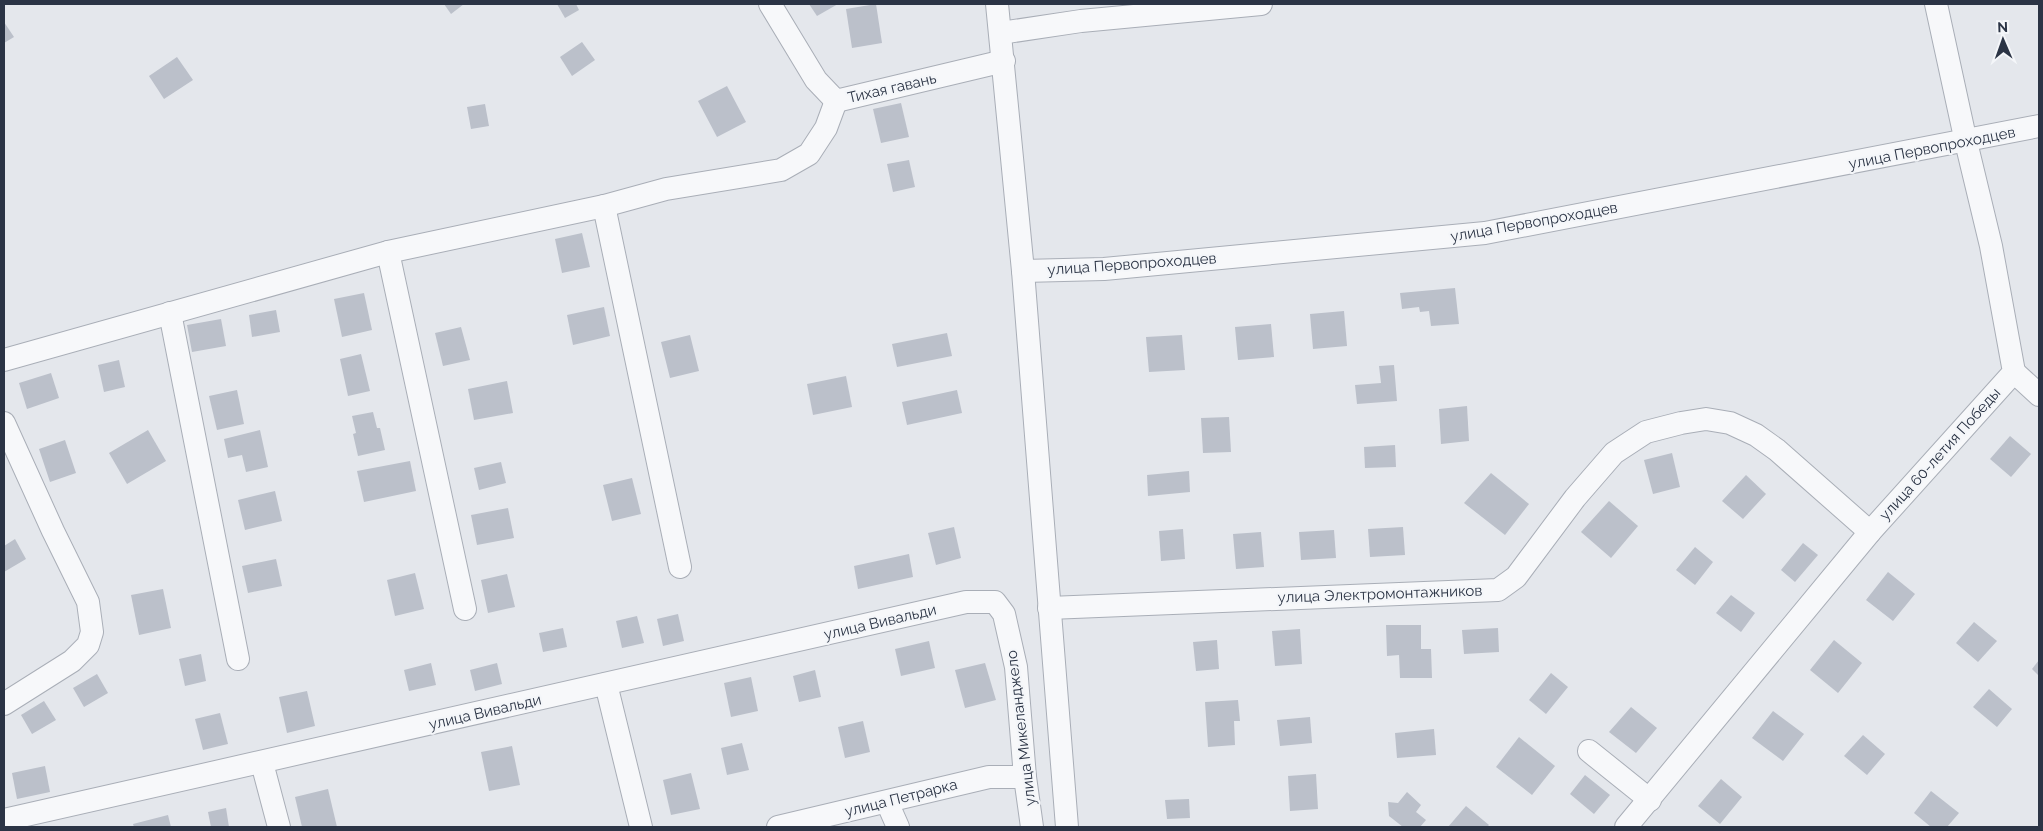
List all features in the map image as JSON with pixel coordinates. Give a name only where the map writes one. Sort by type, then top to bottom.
[{"type":"street","name":"Тихая гавань","points":[[770,4],[816,80],[836,101],[1004,61]]},
{"type":"street","points":[[997,4],[1023,271],[1067,827]]},
{"type":"street","points":[[1001,33],[1080,21],[1261,4]]},
{"type":"street","points":[[1936,4],[1991,246],[2014,372],[2039,395]]},
{"type":"street","points":[[4,360],[388,252],[604,206],[666,189],[781,170],[809,154],[826,128],[836,101]]},
{"type":"street","name":"улица Первопроходцев","points":[[1023,271],[1104,268],[1485,233],[1966,142],[2039,126]]},
{"type":"street","points":[[604,206],[680,567]]},
{"type":"street","points":[[388,252],[465,609]]},
{"type":"street","points":[[170,313],[238,659]]},
{"type":"street","name":"улица 60-летия Победы","points":[[1626,827],[1870,532],[2014,372]]},
{"type":"street","name":"улица Электромонтажников","points":[[1049,608],[1498,590],[1516,577],[1575,498],[1614,453],[1646,432],[1706,419],[1730,423],[1756,434],[1777,450],[1870,532]]},
{"type":"street","points":[[4,423],[53,531],[88,602],[92,632],[88,644],[72,661],[4,704]]},
{"type":"street","name":"улица Вивальди","points":[[4,820],[966,602]]},
{"type":"street","name":"улица Микеланджело","points":[[966,602],[995,602],[1004,614],[1016,668],[1025,777],[1032,827]]},
{"type":"street","points":[[606,684],[641,827]]},
{"type":"street","points":[[1589,751],[1650,800]]},
{"type":"street","points":[[262,763],[279,827]]},
{"type":"street","name":"улица Петрарка","points":[[778,827],[989,777],[1025,777]]},
{"type":"street","points":[[887,802],[898,827]]},
{"type":"building","points":[[444,4],[464,4],[451,14]]},
{"type":"building","points":[[557,4],[576,4],[579,10],[565,18]]},
{"type":"building","points":[[809,4],[838,4],[817,16]]},
{"type":"building","points":[[876,4],[882,43],[852,48],[846,9]]},
{"type":"building","points":[[4,22],[14,37],[4,43]]},
{"type":"building","points":[[582,42],[595,60],[572,76],[560,57]]},
{"type":"building","points":[[177,57],[193,80],[164,99],[149,76]]},
{"type":"building","points":[[727,86],[746,122],[717,137],[698,101]]},
{"type":"building","points":[[901,103],[909,137],[881,143],[873,109]]},
{"type":"building","points":[[485,104],[489,126],[471,129],[467,107]]},
{"type":"building","points":[[909,160],[915,187],[893,192],[887,164]]},
{"type":"building","points":[[582,233],[590,267],[562,273],[555,239]]},
{"type":"building","points":[[1455,288],[1459,324],[1431,326],[1429,311],[1420,312],[1419,307],[1402,309],[1400,293]]},
{"type":"building","points":[[364,293],[372,330],[342,337],[334,299]]},
{"type":"building","points":[[604,307],[610,336],[573,345],[567,315]]},
{"type":"building","points":[[276,310],[280,332],[252,337],[249,315]]},
{"type":"building","points":[[1344,311],[1347,346],[1313,349],[1310,314]]},
{"type":"building","points":[[221,319],[226,346],[192,352],[187,325]]},
{"type":"building","points":[[1271,324],[1274,357],[1238,360],[1235,327]]},
{"type":"building","points":[[461,327],[470,360],[443,366],[435,333]]},
{"type":"building","points":[[947,333],[952,356],[897,367],[892,344]]},
{"type":"building","points":[[690,335],[699,371],[670,378],[661,342]]},
{"type":"building","points":[[1182,335],[1185,370],[1149,372],[1146,337]]},
{"type":"building","points":[[361,354],[370,391],[348,396],[340,359]]},
{"type":"building","points":[[119,360],[125,387],[104,392],[98,365]]},
{"type":"building","points":[[1394,365],[1397,401],[1357,404],[1355,385],[1381,383],[1379,366]]},
{"type":"building","points":[[51,373],[59,398],[27,409],[19,383]]},
{"type":"building","points":[[846,376],[852,407],[813,415],[807,384]]},
{"type":"building","points":[[507,381],[513,413],[474,420],[468,389]]},
{"type":"building","points":[[237,390],[244,424],[217,430],[209,396]]},
{"type":"building","points":[[957,390],[962,413],[907,425],[902,402]]},
{"type":"building","points":[[1467,406],[1469,441],[1441,444],[1439,409]]},
{"type":"building","points":[[373,412],[377,428],[380,428],[385,450],[358,456],[353,434],[356,433],[352,416]]},
{"type":"building","points":[[1229,417],[1231,452],[1203,453],[1201,418]]},
{"type":"building","points":[[148,430],[166,461],[127,484],[109,453]]},
{"type":"building","points":[[260,430],[268,467],[246,472],[242,455],[228,458],[224,439]]},
{"type":"building","points":[[2010,436],[2031,454],[2011,477],[1990,459]]},
{"type":"building","points":[[65,440],[76,473],[50,482],[39,449]]},
{"type":"building","points":[[1395,445],[1396,467],[1365,468],[1364,447]]},
{"type":"building","points":[[1672,453],[1680,487],[1653,494],[1644,460]]},
{"type":"building","points":[[410,461],[416,491],[364,502],[357,471]]},
{"type":"building","points":[[501,462],[506,483],[479,490],[474,468]]},
{"type":"building","points":[[1189,471],[1190,492],[1148,496],[1147,475]]},
{"type":"building","points":[[1491,473],[1529,504],[1505,535],[1464,503]]},
{"type":"building","points":[[1746,475],[1766,494],[1743,519],[1722,501]]},
{"type":"building","points":[[632,478],[641,514],[612,521],[603,485]]},
{"type":"building","points":[[275,491],[282,521],[245,530],[238,500]]},
{"type":"building","points":[[1609,501],[1638,526],[1611,558],[1581,532]]},
{"type":"building","points":[[508,508],[514,538],[477,545],[471,515]]},
{"type":"building","points":[[954,527],[961,558],[936,565],[928,533]]},
{"type":"building","points":[[1403,527],[1405,555],[1370,557],[1368,529]]},
{"type":"building","points":[[1183,529],[1185,559],[1161,561],[1159,531]]},
{"type":"building","points":[[1334,530],[1336,558],[1301,560],[1299,532]]},
{"type":"building","points":[[1261,532],[1264,567],[1236,569],[1233,534]]},
{"type":"building","points":[[15,539],[26,559],[4,572],[4,546]]},
{"type":"building","points":[[1803,543],[1818,555],[1795,582],[1781,570]]},
{"type":"building","points":[[1695,547],[1713,562],[1695,585],[1676,570]]},
{"type":"building","points":[[909,554],[913,577],[858,589],[854,566]]},
{"type":"building","points":[[276,559],[282,586],[248,593],[242,566]]},
{"type":"building","points":[[1888,572],[1915,594],[1893,621],[1866,600]]},
{"type":"building","points":[[415,573],[424,609],[395,616],[387,580]]},
{"type":"building","points":[[507,574],[515,607],[488,613],[481,580]]},
{"type":"building","points":[[163,589],[171,628],[139,635],[131,595]]},
{"type":"building","points":[[1731,595],[1755,613],[1741,632],[1716,613]]},
{"type":"building","points":[[678,614],[684,641],[663,646],[657,619]]},
{"type":"building","points":[[637,616],[644,643],[622,648],[616,621]]},
{"type":"building","points":[[1974,622],[1997,641],[1978,662],[1956,643]]},
{"type":"building","points":[[1386,625],[1421,625],[1421,649],[1431,649],[1432,678],[1400,678],[1399,655],[1387,656]]},
{"type":"building","points":[[563,628],[567,647],[543,652],[539,633]]},
{"type":"building","points":[[1498,628],[1499,652],[1464,654],[1462,630]]},
{"type":"building","points":[[1300,629],[1302,664],[1275,666],[1272,631]]},
{"type":"building","points":[[1217,640],[1219,669],[1196,671],[1193,642]]},
{"type":"building","points":[[1834,640],[1862,663],[1838,693],[1810,670]]},
{"type":"building","points":[[929,641],[935,668],[901,676],[895,649]]},
{"type":"building","points":[[201,654],[206,681],[185,686],[179,659]]},
{"type":"building","points":[[2039,660],[2039,676],[2032,669]]},
{"type":"building","points":[[431,663],[436,685],[409,691],[404,670]]},
{"type":"building","points":[[497,663],[502,684],[475,691],[470,670]]},
{"type":"building","points":[[985,663],[996,700],[965,708],[955,670]]},
{"type":"building","points":[[815,670],[821,697],[799,702],[793,676]]},
{"type":"building","points":[[1551,673],[1568,687],[1546,714],[1529,700]]},
{"type":"building","points":[[97,674],[108,693],[84,707],[73,688]]},
{"type":"building","points":[[751,677],[758,711],[731,717],[724,683]]},
{"type":"building","points":[[1989,689],[2012,709],[1997,727],[1973,707]]},
{"type":"building","points":[[307,691],[315,726],[287,733],[279,697]]},
{"type":"building","points":[[1238,700],[1240,721],[1234,721],[1235,745],[1208,747],[1205,702]]},
{"type":"building","points":[[44,701],[56,720],[32,734],[21,715]]},
{"type":"building","points":[[1631,707],[1657,728],[1636,753],[1609,732]]},
{"type":"building","points":[[1773,711],[1804,734],[1783,761],[1752,738]]},
{"type":"building","points":[[220,713],[228,744],[203,750],[195,719]]},
{"type":"building","points":[[1310,717],[1312,743],[1280,746],[1277,720]]},
{"type":"building","points":[[863,721],[870,752],[845,758],[838,727]]},
{"type":"building","points":[[1434,729],[1436,755],[1397,758],[1395,733]]},
{"type":"building","points":[[1863,735],[1885,754],[1867,775],[1844,756]]},
{"type":"building","points":[[1519,737],[1555,766],[1532,795],[1496,767]]},
{"type":"building","points":[[742,743],[749,770],[727,775],[721,748]]},
{"type":"building","points":[[512,746],[520,785],[489,791],[481,752]]},
{"type":"building","points":[[45,766],[50,792],[17,799],[12,773]]},
{"type":"building","points":[[691,773],[700,809],[671,815],[663,780]]},
{"type":"building","points":[[1316,774],[1318,809],[1290,811],[1288,776]]},
{"type":"building","points":[[1585,775],[1610,795],[1594,814],[1570,794]]},
{"type":"building","points":[[1721,779],[1742,797],[1720,824],[1698,806]]},
{"type":"building","points":[[328,789],[337,827],[302,827],[295,797]]},
{"type":"building","points":[[1931,791],[1959,813],[1947,827],[1931,827],[1914,813]]},
{"type":"building","points":[[1407,792],[1421,805],[1416,812],[1426,820],[1420,827],[1403,827],[1389,816],[1388,802],[1398,803]]},
{"type":"building","points":[[1189,799],[1190,818],[1167,819],[1165,800]]},
{"type":"building","points":[[1466,806],[1489,825],[1487,827],[1448,827]]},
{"type":"building","points":[[226,808],[229,827],[211,827],[208,812]]},
{"type":"building","points":[[168,815],[171,827],[134,827],[133,824]]}]
